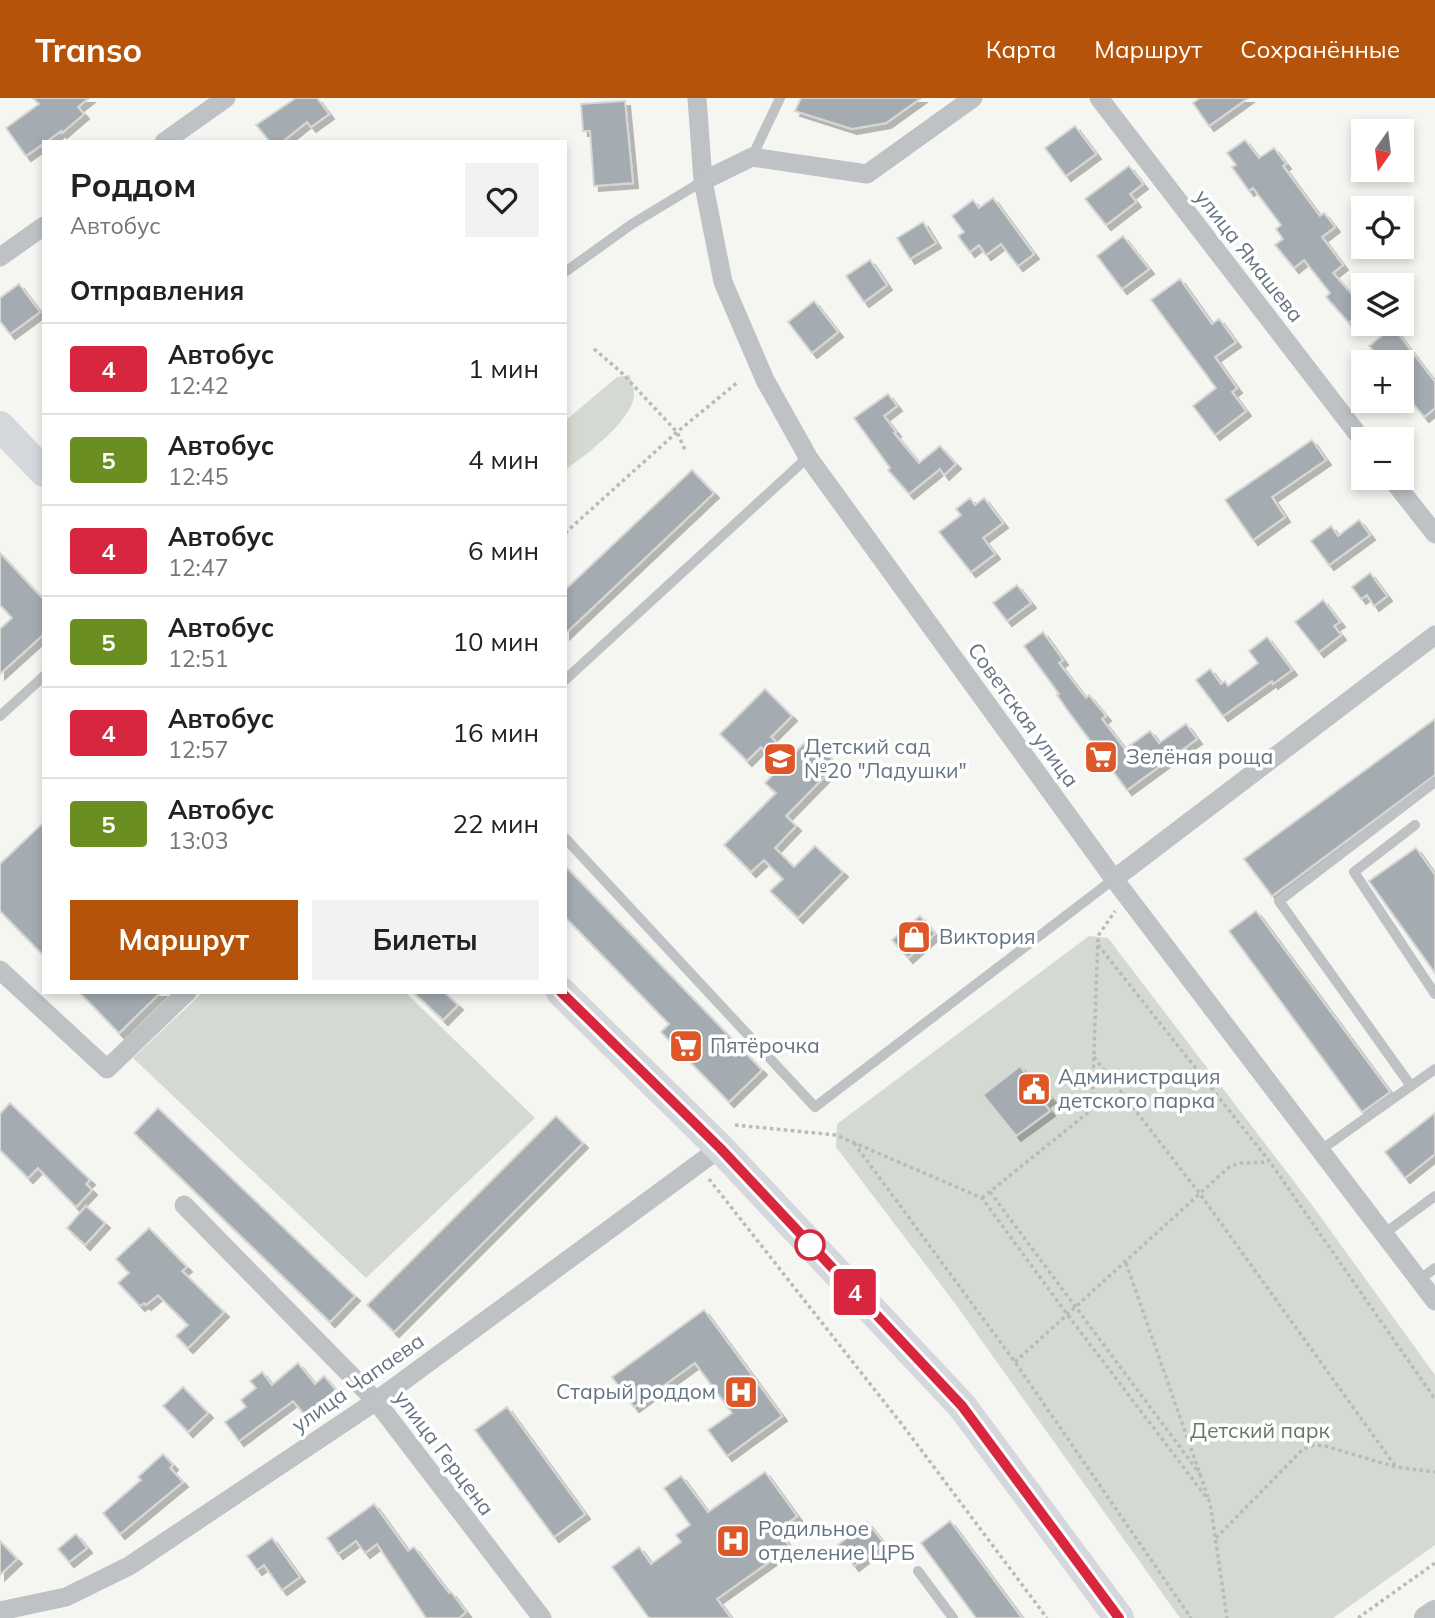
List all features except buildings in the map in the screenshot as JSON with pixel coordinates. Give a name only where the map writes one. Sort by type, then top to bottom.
[{"type":"main road","points":[[0,426],[42,470]]},
{"type":"main road","points":[[563,994],[717,1146],[962,1406],[1119,1618]]},
{"type":"street","points":[[167,140],[226,98]]},
{"type":"street","name":"Советская улица","points":[[697,98],[703,181],[723,282],[765,380],[808,457],[1127,896],[1435,1301]]},
{"type":"street","points":[[703,181],[752,157],[867,174],[973,98]]},
{"type":"street","name":"улица Ямашева","points":[[1099,98],[1352,427]]},
{"type":"street","points":[[0,257],[42,227]]},
{"type":"street","points":[[1400,490],[1435,534]]},
{"type":"street","points":[[1114,878],[1435,635]]},
{"type":"street","points":[[0,970],[107,1069],[185,994]]},
{"type":"street","name":"улица Чапаева","points":[[0,1611],[66,1597],[129,1566],[376,1401],[717,1146]]},
{"type":"street","name":"улица Герцена","points":[[184,1205],[376,1401],[542,1618]]},
{"type":"street","points":[[1426,1618],[1435,1612]]},
{"type":"lane","points":[[752,157],[780,98]]},
{"type":"lane","points":[[567,271],[632,224],[703,181]]},
{"type":"lane","points":[[567,678],[808,457]]},
{"type":"lane","points":[[0,716],[42,678]]},
{"type":"lane","points":[[1411,1086],[1279,901],[1435,782]]},
{"type":"lane","points":[[1415,825],[1354,872],[1435,994]]},
{"type":"lane","points":[[567,840],[815,1107],[1114,878]]},
{"type":"lane","points":[[1322,1149],[1435,1069]]},
{"type":"lane","points":[[1385,1233],[1435,1196]]},
{"type":"lane","points":[[1419,1280],[1435,1268]]},
{"type":"lane","points":[[918,1571],[953,1618]]},
{"type":"path","points":[[594,349],[620,371],[677,432],[686,452]]},
{"type":"path","points":[[567,531],[677,432],[738,382]]},
{"type":"path","points":[[982,1198],[1090,1111],[1093,1101],[1099,932],[1127,896]]},
{"type":"path","points":[[1098,945],[1270,1162],[1435,1399]]},
{"type":"path","points":[[1094,1057],[1200,1194],[1395,1467]]},
{"type":"path","points":[[1047,1618],[904,1427],[717,1146],[836,1135],[982,1198],[1210,1502]]},
{"type":"path","points":[[854,1142],[1015,1362],[1191,1618]]},
{"type":"path","points":[[1015,1362],[1234,1165],[1270,1162]]},
{"type":"path","points":[[990,1192],[1200,1474]]},
{"type":"path","points":[[1126,1262],[1210,1502],[1227,1618]]},
{"type":"path","points":[[1216,1538],[1303,1449],[1314,1445],[1395,1467],[1435,1472]]},
{"type":"path","points":[[1358,1618],[1435,1563]]},
{"type":"green space","points":[[630,375],[634,397],[631,407],[605,438],[567,469],[567,419],[617,377]]},
{"type":"green space","name":"Детский парк","points":[[1089,936],[1108,938],[1312,1205],[1435,1375],[1435,1545],[1333,1618],[1180,1618],[954,1302],[836,1147],[837,1124]]},
{"type":"green space","points":[[201,994],[407,994],[535,1118],[366,1278],[133,1058]]},
{"type":"bus line","name":"4","points":[[563,994],[720,1148],[962,1406],[1119,1618]]},
{"type":"place","name":"Зелёная роща","points":[[1101,757]]},
{"type":"place","name":"Детский сад №20 \"Ладушки\"","points":[[780,759]]},
{"type":"place","name":"Виктория","points":[[914,937]]},
{"type":"place","name":"Пятёрочка","points":[[686,1046]]},
{"type":"place","name":"Администрация детского парка","points":[[1034,1089]]},
{"type":"place","name":"Старый роддом","points":[[741,1392]]},
{"type":"place","name":"Родильное отделение ЦРБ","points":[[733,1541]]}]
